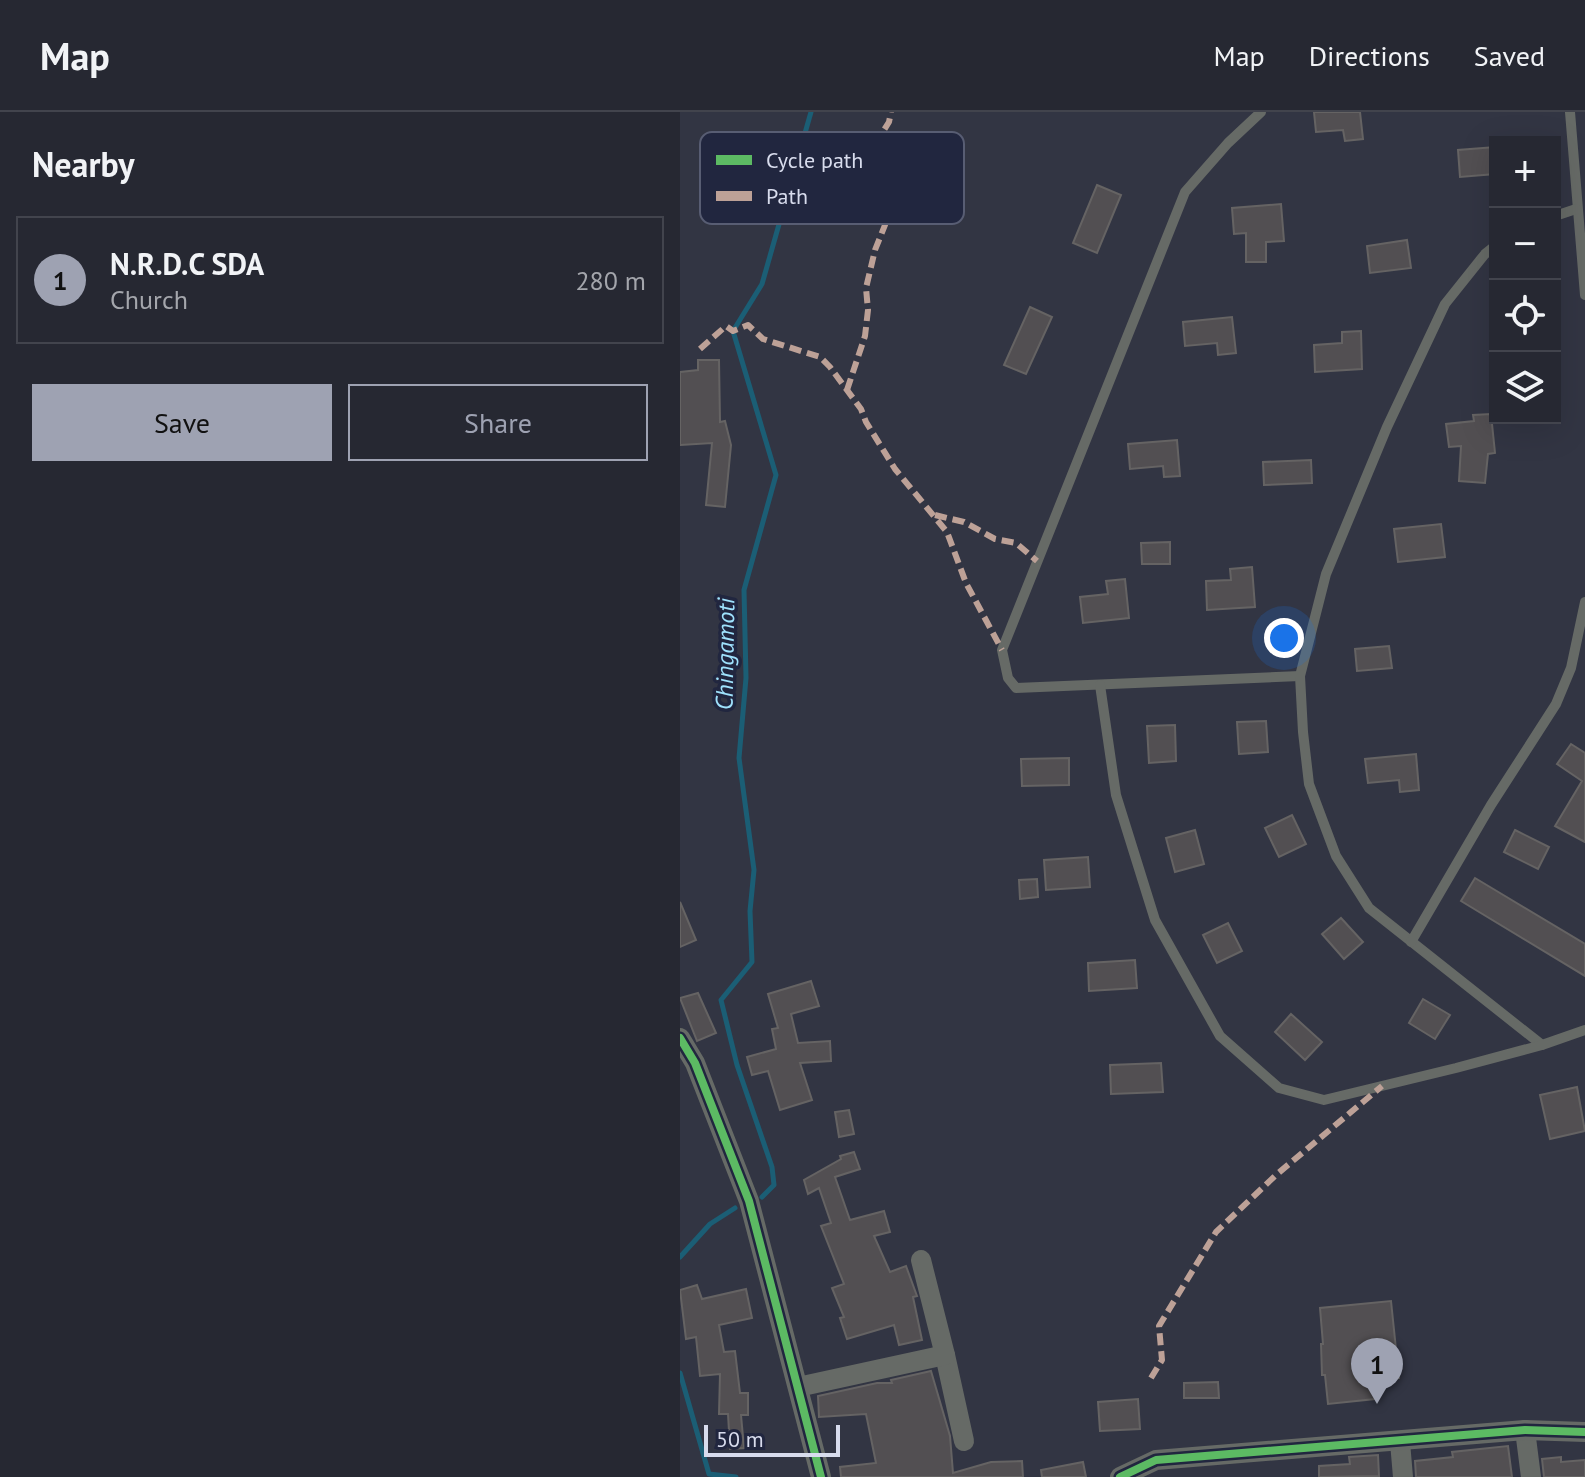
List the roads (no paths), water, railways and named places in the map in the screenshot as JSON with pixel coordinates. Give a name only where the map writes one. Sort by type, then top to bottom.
[{"type":"street","points":[[680,1038],[695,1063],[749,1201],[821,1477]]},
{"type":"street","points":[[921,1260],[964,1441]]},
{"type":"street","points":[[798,1387],[945,1355]]},
{"type":"street","points":[[1120,1477],[1158,1468],[1400,1442],[1525,1430],[1585,1432]]},
{"type":"street","points":[[1525,1430],[1531,1477]]},
{"type":"street","points":[[1400,1442],[1403,1477]]},
{"type":"lane","points":[[1261,112],[1228,143],[1185,192],[1002,650],[1008,678],[1016,688],[1300,676]]},
{"type":"lane","points":[[1570,112],[1585,295]]},
{"type":"lane","points":[[1561,214],[1576,209]]},
{"type":"lane","points":[[1489,251],[1445,304],[1387,427],[1326,574],[1300,676],[1309,784],[1336,856],[1369,908],[1542,1045]]},
{"type":"lane","points":[[1411,942],[1491,805],[1556,704],[1571,668],[1585,602]]},
{"type":"lane","points":[[1100,685],[1116,795],[1155,920],[1220,1036],[1279,1088],[1324,1100],[1542,1045],[1585,1030]]},
{"type":"waterway","name":"Chingamoti","points":[[805,132],[811,112]]},
{"type":"waterway","name":"Chingamoti","points":[[762,1197],[774,1185],[772,1167],[737,1065],[721,1000],[752,962],[750,911],[754,870],[739,758],[746,678],[744,590],[776,475],[733,331],[762,284],[779,224]]},
{"type":"waterway","name":"Chingamoti","points":[[680,1257],[710,1224],[735,1208]]},
{"type":"waterway","name":"Chingamoti","points":[[680,1373],[709,1474],[736,1477]]},
{"type":"place","name":"N.R.D.C SDA","points":[[1377,1404]]}]
